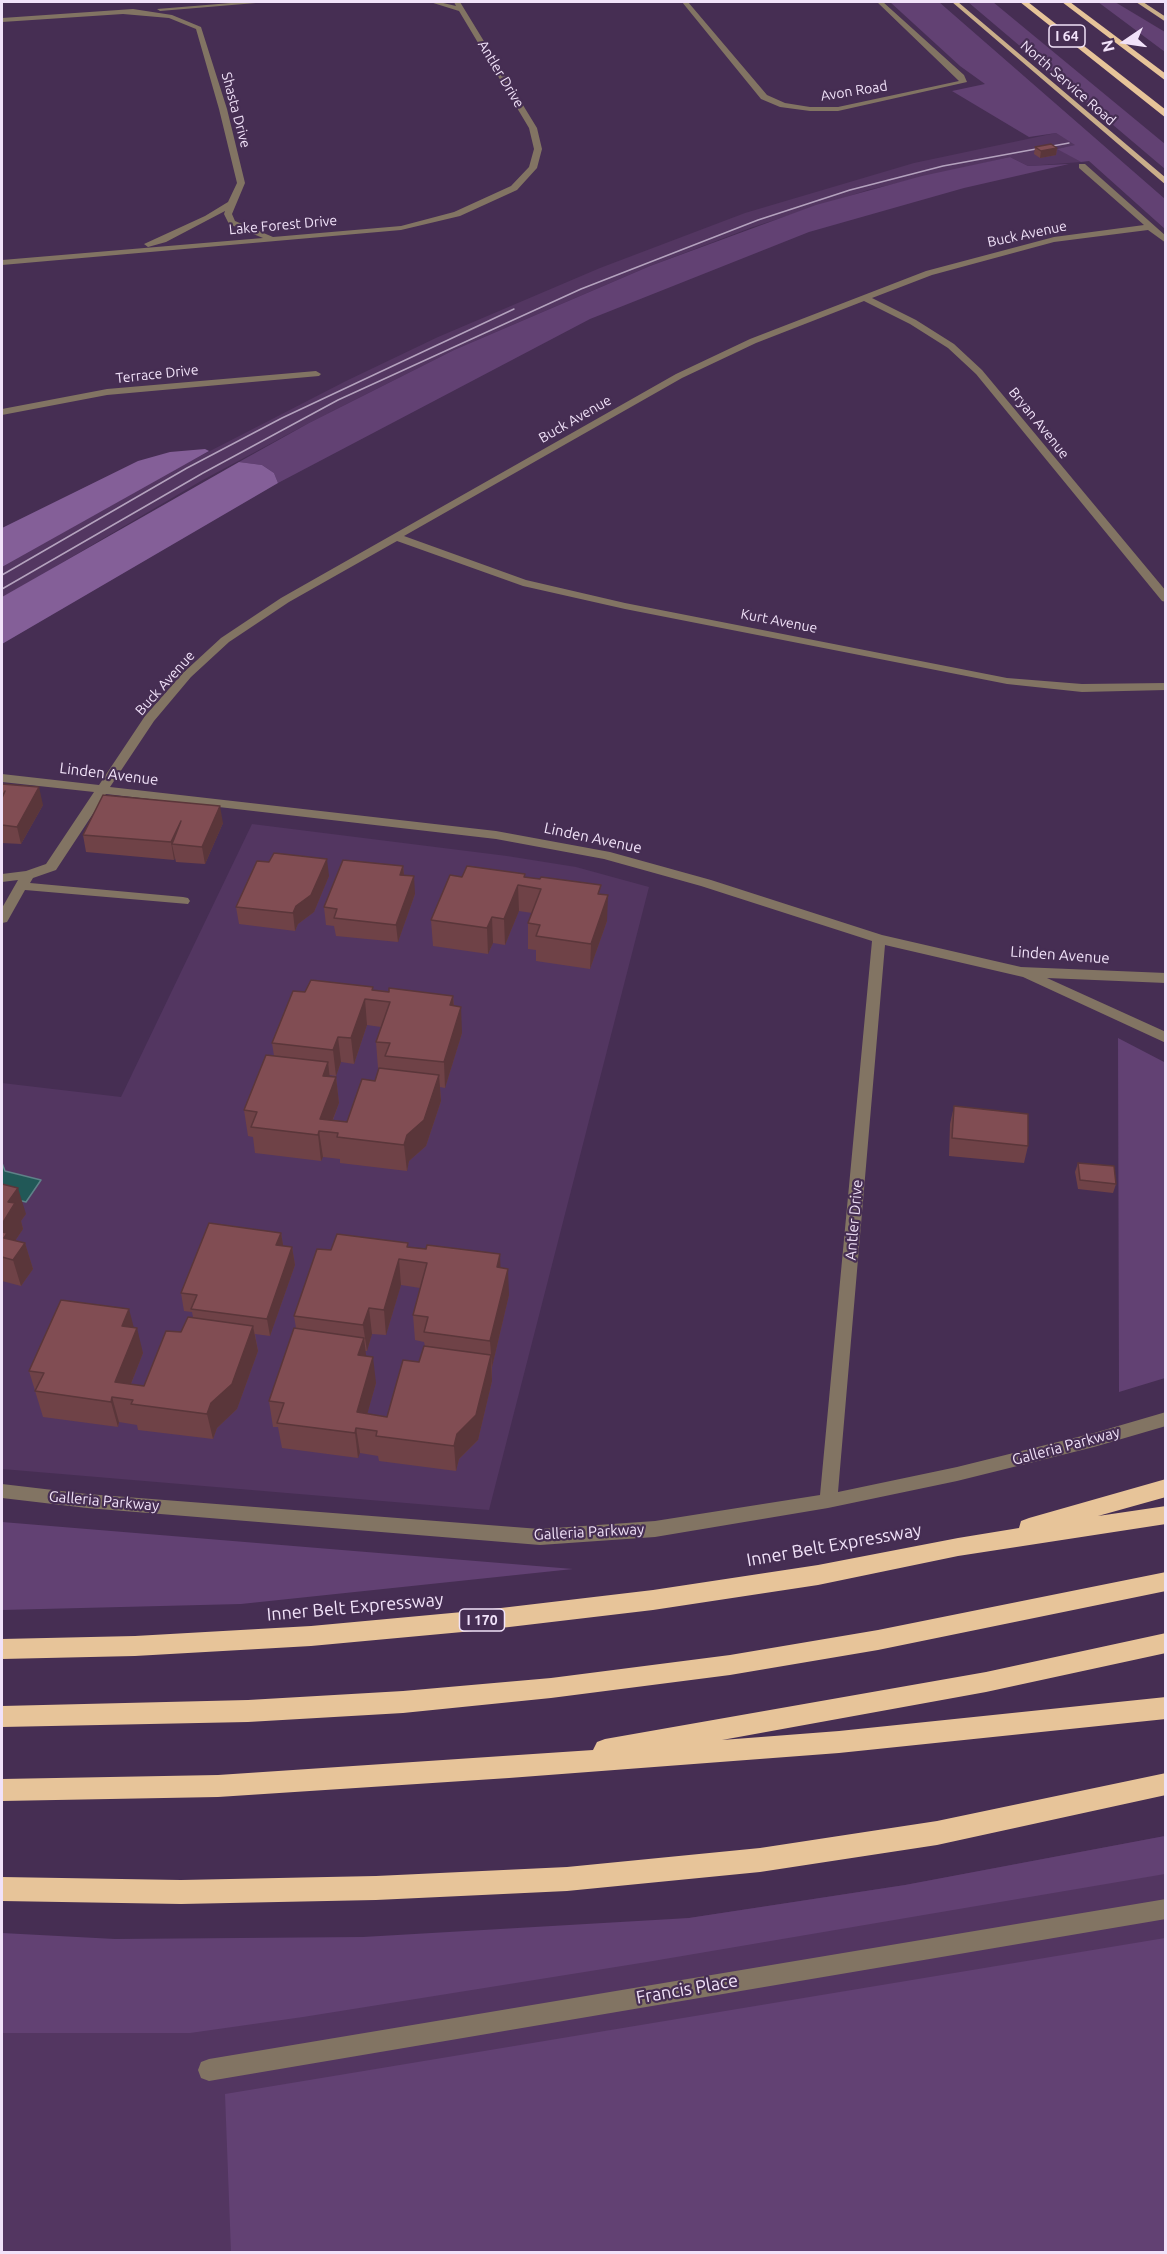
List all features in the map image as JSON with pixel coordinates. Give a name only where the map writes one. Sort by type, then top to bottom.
[{"type":"highway","name":"I 64","points":[[1024,2],[1166,115]]},
{"type":"highway","name":"I 64","points":[[1066,2],[1148,66],[1166,77]]},
{"type":"highway","points":[[1110,71],[1129,95],[1150,115]]},
{"type":"highway","points":[[958,1547],[1166,1488]]},
{"type":"highway","points":[[958,1547],[1166,1515]]},
{"type":"highway","name":"Inner Belt Expressway","points":[[2,1649],[135,1646],[299,1636],[484,1620],[653,1600],[818,1575],[958,1547]]},
{"type":"highway","points":[[2,1717],[248,1711],[403,1702],[551,1688],[730,1665],[878,1640],[1166,1581]]},
{"type":"highway","points":[[509,1767],[986,1682],[1166,1643]]},
{"type":"highway","points":[[2,1790],[218,1786],[509,1767],[839,1742],[1155,1710]]},
{"type":"highway","points":[[2,1889],[181,1892],[376,1888],[567,1879],[760,1860],[937,1833],[1166,1784]]},
{"type":"main road","name":"North Service Road","points":[[955,2],[1166,183]]},
{"type":"main road","points":[[1139,2],[1166,20]]},
{"type":"street","points":[[2,20],[265,2]]},
{"type":"street","points":[[433,2],[462,10]]},
{"type":"street","name":"Antler Drive","points":[[457,2],[533,128],[538,149]]},
{"type":"street","name":"Avon Road","points":[[685,2],[764,97],[783,105],[810,110],[838,109],[963,82],[880,2]]},
{"type":"street","name":"Shasta Drive","points":[[124,12],[170,16],[199,28],[223,109],[241,183],[231,202]]},
{"type":"street","name":"Lake Forest Drive","points":[[2,263],[401,228],[457,214],[514,188],[533,168],[538,149]]},
{"type":"street","points":[[1082,166],[1166,241]]},
{"type":"street","points":[[231,202],[228,214],[232,222],[260,235],[282,239]]},
{"type":"street","points":[[91,256],[163,240],[208,218],[231,202]]},
{"type":"street","name":"Buck Avenue","points":[[25,880],[51,867],[149,719],[187,675],[225,640],[285,600],[679,376],[753,341],[929,273],[990,255],[1054,240],[1150,227]]},
{"type":"street","name":"Bryan Avenue","points":[[863,297],[951,346],[979,372],[1166,599]]},
{"type":"street","name":"Terrace Drive","points":[[2,412],[107,393],[316,374]]},
{"type":"street","name":"Kurt Avenue","points":[[396,537],[512,579],[545,588],[625,606],[1007,681],[1082,688],[1166,686]]},
{"type":"street","name":"Linden Avenue","points":[[2,778],[496,835],[604,855],[706,883],[879,939],[1021,972],[1166,978]]},
{"type":"street","points":[[2,878],[183,901]]},
{"type":"street","points":[[2,919],[25,880]]},
{"type":"street","name":"Antler Drive","points":[[828,1501],[879,939]]},
{"type":"street","points":[[1021,972],[1166,1038]]},
{"type":"street","name":"Galleria Parkway","points":[[2,1491],[99,1502],[540,1536],[655,1529],[828,1501],[957,1474],[1094,1440],[1166,1419]]},
{"type":"street","name":"Francis Place","points":[[209,2070],[1166,1909]]},
{"type":"shaded area","points":[[890,2],[939,2],[1165,199],[1165,229],[1089,161],[1081,162],[1057,149],[1075,145],[1056,133],[1029,137],[952,91],[985,84],[960,66]]},
{"type":"shaded area","points":[[968,2],[993,2],[1165,144],[1165,169]]},
{"type":"shaded area","points":[[1098,2],[1115,2],[1165,32],[1165,52]]},
{"type":"shaded area","points":[[1056,133],[1076,145],[1058,149],[1081,162],[1028,166],[1010,157],[868,190],[753,227],[650,266],[454,350],[309,423],[201,481],[2,598],[2,567],[177,468],[346,381],[438,337],[600,268],[745,213],[914,163]]},
{"type":"shaded area","points":[[1010,157],[1028,166],[1069,164],[964,188],[809,232],[590,319],[278,483],[274,473],[262,465],[239,462],[309,423],[454,350],[650,266],[816,205],[922,176]]},
{"type":"shaded area","points":[[205,449],[209,451],[2,567],[2,528],[138,461],[170,452]]},
{"type":"shaded area","points":[[239,462],[262,465],[274,473],[278,483],[2,644],[2,597]]},
{"type":"shaded area","points":[[252,824],[507,856],[576,867],[649,887],[489,1510],[2,1469],[2,1083],[121,1097]]},
{"type":"shaded area","points":[[1118,1038],[1166,1063],[1165,1378],[1119,1392]]},
{"type":"shaded area","points":[[2,1163],[5,1171],[41,1180],[26,1202],[2,1196]]},
{"type":"shaded area","points":[[2,1522],[573,1569],[241,1604],[2,1610]]},
{"type":"shaded area","points":[[1165,1836],[1165,2252],[2,2252],[2,1986],[689,1918],[905,1885]]},
{"type":"shaded area","points":[[1165,1836],[1165,1874],[647,1962],[190,2033],[2,2033],[2,1933],[115,1939],[363,1937],[689,1918],[905,1885]]},
{"type":"shaded area","points":[[1165,1938],[1165,2252],[231,2252],[225,2094]]},
{"type":"building","points":[[1051,144],[1057,148],[1041,151],[1035,147]]},
{"type":"building","points":[[2,784],[39,787],[17,827],[2,825],[2,798],[5,791],[2,797]]},
{"type":"building","points":[[103,795],[220,806],[202,847],[172,844],[181,821],[171,842],[83,835]]},
{"type":"building","points":[[274,853],[327,859],[311,895],[296,906],[293,913],[236,907],[257,861],[269,862]]},
{"type":"building","points":[[343,860],[403,866],[400,875],[414,876],[396,925],[334,918],[337,909],[324,907]]},
{"type":"building","points":[[467,866],[525,874],[524,877],[601,885],[598,894],[608,895],[591,944],[536,936],[540,925],[528,923],[541,889],[518,885],[504,919],[492,917],[487,928],[431,920],[450,875],[462,877]]},
{"type":"building","points":[[311,980],[373,987],[372,990],[389,992],[389,988],[453,996],[450,1005],[461,1007],[444,1062],[385,1056],[390,1043],[376,1042],[390,1002],[365,999],[351,1038],[338,1037],[333,1050],[272,1043],[293,991],[305,992]]},
{"type":"building","points":[[266,1055],[328,1062],[323,1076],[336,1077],[320,1119],[347,1122],[362,1079],[375,1081],[379,1068],[439,1075],[424,1120],[407,1135],[404,1145],[337,1137],[338,1133],[319,1131],[318,1135],[251,1127],[257,1112],[244,1110]]},
{"type":"building","points":[[954,1106],[1028,1114],[1028,1146],[952,1138]]},
{"type":"building","points":[[1078,1163],[1114,1166],[1116,1184],[1080,1180]]},
{"type":"building","points":[[2,1184],[18,1188],[8,1202],[15,1203],[2,1224]]},
{"type":"building","points":[[209,1223],[281,1233],[276,1245],[292,1247],[267,1319],[191,1309],[197,1295],[181,1293]]},
{"type":"building","points":[[2,1232],[7,1233],[4,1238],[25,1243],[13,1260],[2,1257]]},
{"type":"building","points":[[337,1234],[408,1243],[407,1247],[426,1249],[427,1245],[500,1254],[497,1267],[508,1269],[490,1341],[424,1332],[428,1317],[413,1315],[427,1263],[399,1259],[384,1310],[369,1308],[363,1325],[294,1316],[317,1249],[331,1250]]},
{"type":"building","points":[[61,1300],[129,1309],[122,1326],[137,1328],[115,1382],[144,1386],[166,1331],[181,1332],[188,1317],[253,1326],[232,1384],[211,1403],[207,1414],[131,1404],[133,1400],[112,1397],[111,1402],[35,1391],[44,1373],[29,1371]]},
{"type":"building","points":[[294,1328],[364,1338],[358,1355],[373,1357],[357,1412],[387,1417],[403,1360],[419,1362],[424,1346],[491,1355],[476,1415],[457,1434],[454,1446],[376,1436],[377,1431],[356,1428],[355,1433],[277,1423],[284,1403],[269,1401]]},
{"type":"tram line","points":[[2,589],[203,473],[338,400],[581,289],[758,220],[850,190],[943,166],[1069,143]]},
{"type":"tram line","points":[[2,575],[187,468],[282,418],[514,309]]}]
